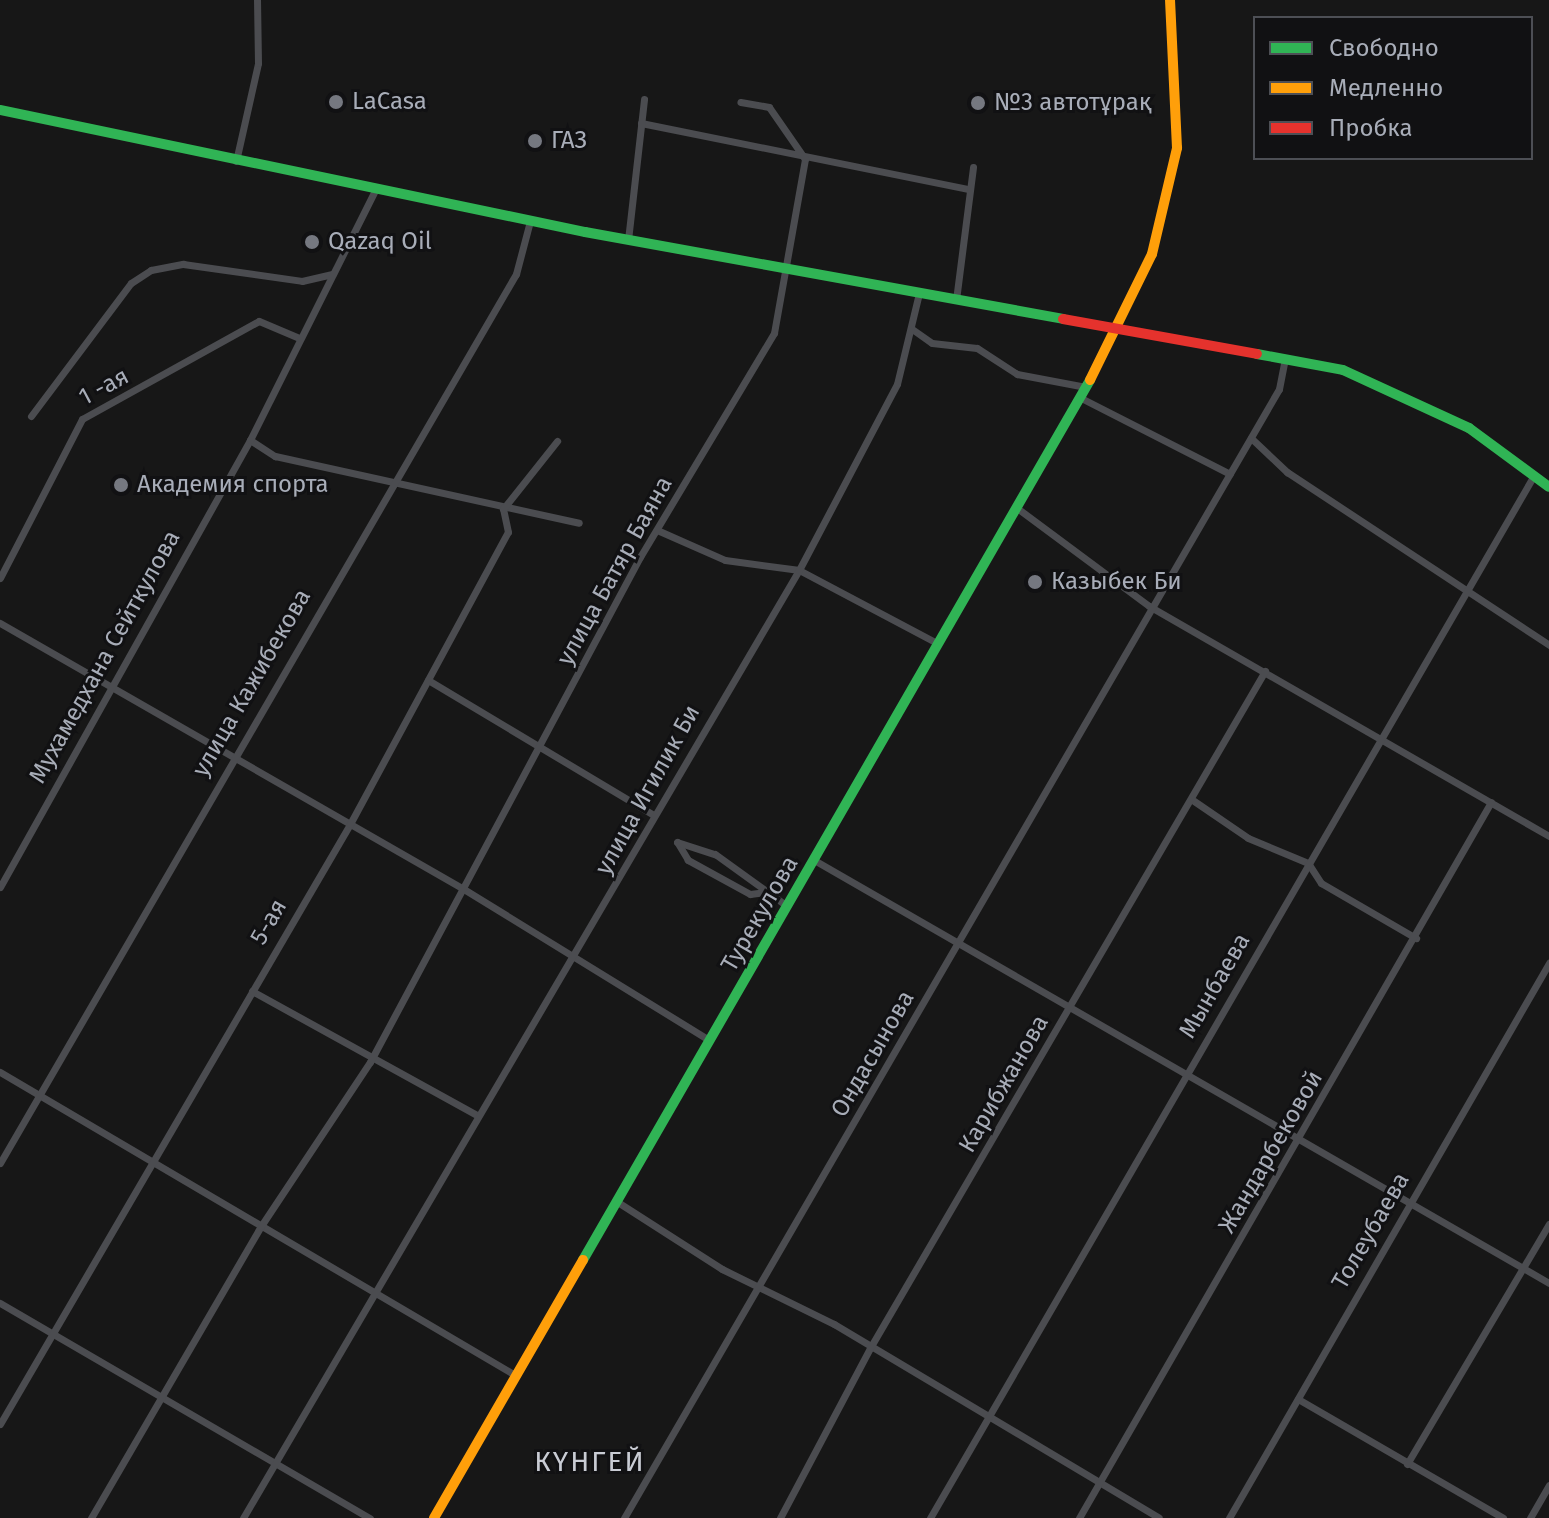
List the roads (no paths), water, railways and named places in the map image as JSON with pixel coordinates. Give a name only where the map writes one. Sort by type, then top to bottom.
[{"type":"street","points":[[235,163],[258,63],[257,0]]},
{"type":"street","name":"Турекулова","points":[[434,1518],[1083,392],[1166,214],[1177,148],[1170,0]]},
{"type":"street","points":[[628,240],[644,99]]},
{"type":"street","points":[[740,102],[769,107],[805,159]]},
{"type":"street","points":[[0,110],[235,163],[628,240],[1285,359],[1396,389],[1549,487]]},
{"type":"street","points":[[641,123],[805,159],[967,189]]},
{"type":"street","name":"улица Батяр Баяна","points":[[91,1518],[261,1226],[370,1062],[657,530],[774,333],[805,159]]},
{"type":"street","points":[[956,300],[967,189],[973,167]]},
{"type":"street","name":"Мухамедхана Сейткулова","points":[[0,887],[110,685],[250,440],[375,190]]},
{"type":"street","name":"улица Кажибекова","points":[[0,1163],[232,756],[516,274],[530,221]]},
{"type":"street","points":[[31,416],[131,283],[151,270],[183,264],[302,281],[332,274]]},
{"type":"street","name":"улица Игилик Би","points":[[243,1518],[478,1116],[577,957],[654,815],[799,570],[897,384],[919,293]]},
{"type":"street","name":"1 -ая","points":[[0,578],[82,419],[259,321],[299,338]]},
{"type":"street","points":[[912,329],[932,343],[977,348],[1017,374],[1083,392],[1230,474]]},
{"type":"street","name":"Ондасынова","points":[[624,1518],[762,1288],[1149,606],[1279,389],[1285,359]]},
{"type":"street","points":[[1251,438],[1287,472],[1466,587],[1549,645]]},
{"type":"street","points":[[250,440],[275,456],[390,485],[579,523]]},
{"type":"street","points":[[503,509],[557,441]]},
{"type":"street","name":"Мынбаева","points":[[930,1518],[1379,737],[1534,475]]},
{"type":"street","points":[[1017,508],[1149,606],[1549,836]]},
{"type":"street","name":"5-ая","points":[[0,1424],[350,824],[508,532],[503,509]]},
{"type":"street","points":[[657,530],[725,560],[799,570],[937,643]]},
{"type":"street","points":[[0,623],[462,888],[709,1040]]},
{"type":"street","name":"Карибжанова","points":[[780,1518],[870,1348],[1194,801],[1265,671]]},
{"type":"street","points":[[428,680],[542,745],[654,815]]},
{"type":"street","points":[[1194,801],[1248,838],[1308,863],[1321,883],[1416,938]]},
{"type":"street","name":"Жандарбековой","points":[[1079,1518],[1299,1142],[1491,802]]},
{"type":"street","points":[[765,892],[750,894],[688,860],[677,842],[715,854],[787,906]]},
{"type":"street","points":[[814,860],[1299,1142],[1549,1283]]},
{"type":"street","name":"Толеубаева","points":[[1229,1518],[1549,963]]},
{"type":"street","points":[[252,991],[370,1062],[478,1116]]},
{"type":"street","points":[[0,1072],[153,1159],[515,1375]]},
{"type":"street","points":[[616,1201],[762,1288],[989,1415],[1159,1518]]},
{"type":"street","points":[[1407,1464],[1549,1224]]},
{"type":"street","points":[[0,1303],[276,1460],[370,1518]]},
{"type":"street","points":[[1298,1399],[1503,1518]]},
{"type":"street","points":[[1530,1518],[1549,1485]]},
{"type":"place","name":"LaCasa","points":[[336,102]]},
{"type":"place","name":"№3 автотұрақ","points":[[978,103]]},
{"type":"place","name":"ГАЗ","points":[[535,141]]},
{"type":"place","name":"Qazaq Oil","points":[[312,242]]},
{"type":"place","name":"Академия спорта","points":[[121,485]]},
{"type":"place","name":"Казыбек Би","points":[[1035,582]]},
{"type":"district","name":"КҮНГЕЙ","points":[[590,1462]]}]
